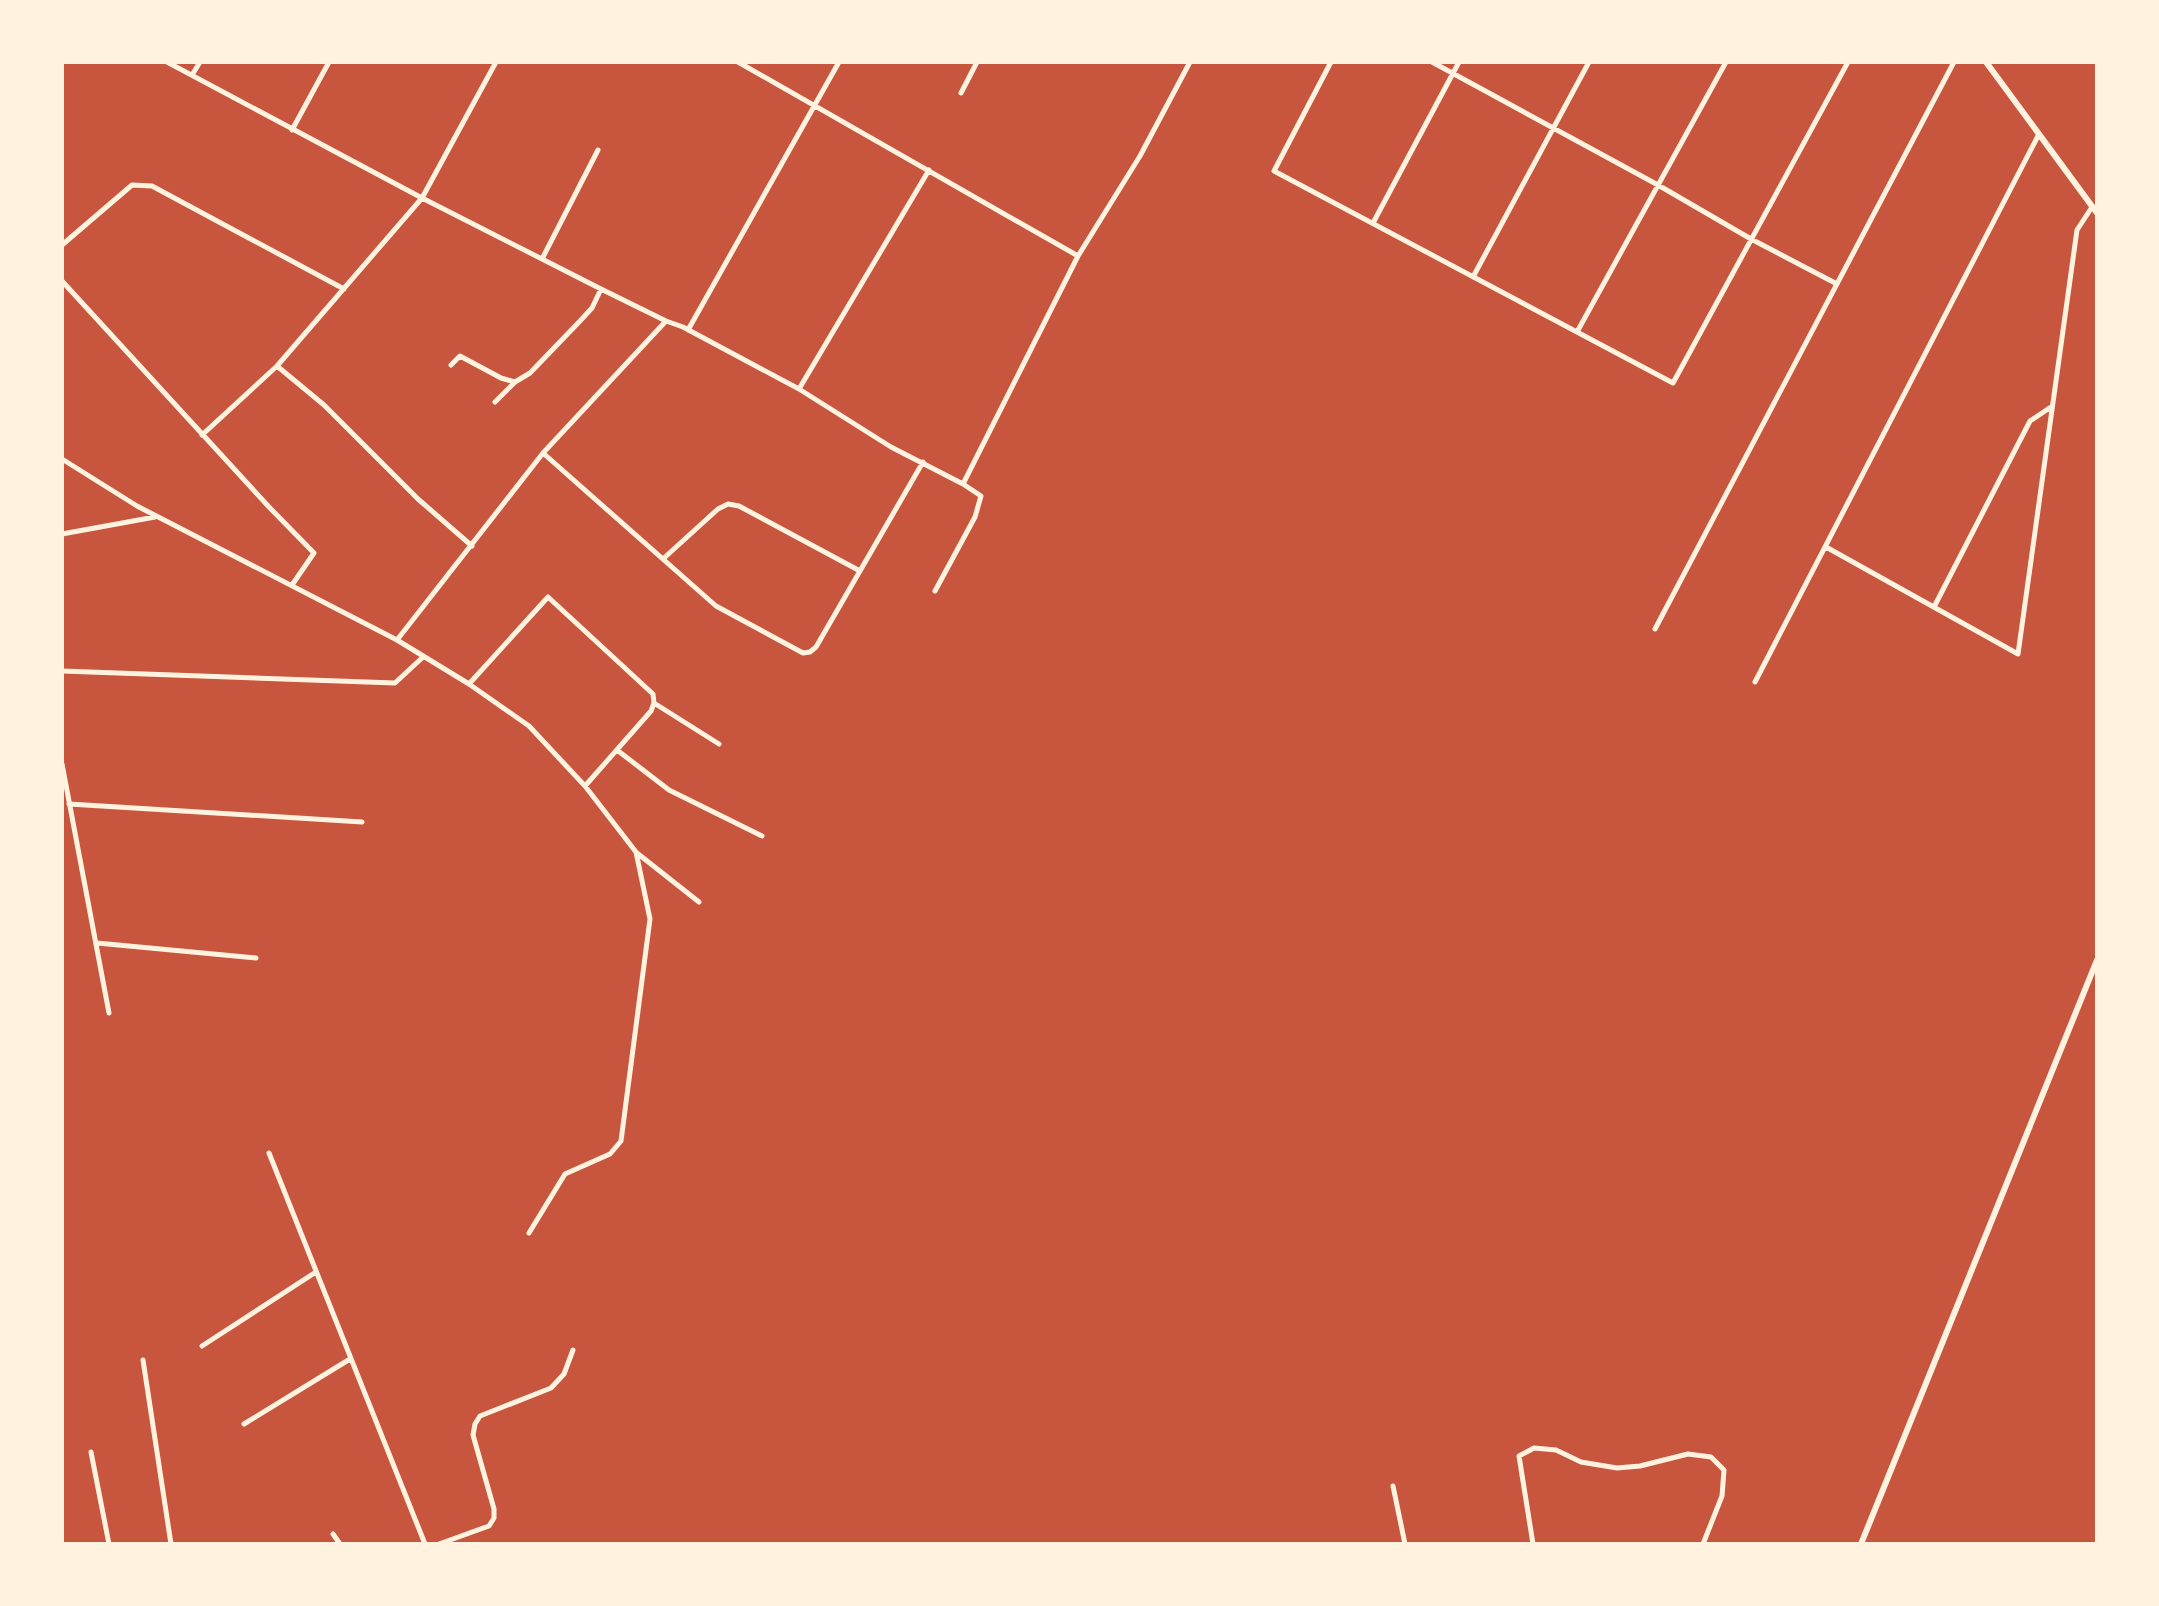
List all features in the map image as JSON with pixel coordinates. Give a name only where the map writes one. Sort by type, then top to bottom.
[{"type":"main road","points":[[1986,62],[2095,210]]},
{"type":"main road","points":[[1861,1544],[2097,960]]},
{"type":"street","points":[[167,62],[422,198],[688,330],[799,389],[891,447],[981,496],[975,517],[935,591]]},
{"type":"street","points":[[192,75],[200,62]]},
{"type":"street","points":[[292,130],[329,62]]},
{"type":"street","points":[[202,435],[277,366],[422,198],[496,62]]},
{"type":"street","points":[[738,62],[1078,256]]},
{"type":"street","points":[[688,330],[839,62]]},
{"type":"street","points":[[961,93],[977,62]]},
{"type":"street","points":[[963,484],[1078,256],[1140,156],[1190,62]]},
{"type":"street","points":[[1331,62],[1274,171],[1673,383],[1848,62]]},
{"type":"street","points":[[1432,62],[1837,284]]},
{"type":"street","points":[[1373,223],[1459,62]]},
{"type":"street","points":[[1473,277],[1589,62]]},
{"type":"street","points":[[1577,332],[1726,62]]},
{"type":"street","points":[[1655,629],[1954,62]]},
{"type":"street","points":[[1755,682],[2039,134]]},
{"type":"street","points":[[542,259],[598,150]]},
{"type":"street","points":[[799,389],[929,170]]},
{"type":"street","points":[[62,245],[132,185],[152,186],[344,289]]},
{"type":"street","points":[[1826,547],[2018,654],[2077,230],[2095,210]]},
{"type":"street","points":[[62,281],[314,553],[292,585]]},
{"type":"street","points":[[495,402],[515,382],[530,373],[580,321],[592,308],[601,289]]},
{"type":"street","points":[[397,640],[543,453],[666,321]]},
{"type":"street","points":[[451,365],[460,356],[465,356],[486,370],[515,382]]},
{"type":"street","points":[[277,366],[324,405],[418,499],[472,546]]},
{"type":"street","points":[[1934,607],[2030,421],[2052,406]]},
{"type":"street","points":[[543,453],[716,606],[803,653],[816,647],[923,462]]},
{"type":"street","points":[[62,459],[156,516],[397,640],[469,684],[529,726],[585,786],[636,852],[699,902]]},
{"type":"street","points":[[664,558],[718,509],[728,504],[739,506],[860,571]]},
{"type":"street","points":[[62,534],[156,516]]},
{"type":"street","points":[[469,684],[548,597],[653,694],[651,711],[585,786]]},
{"type":"street","points":[[62,671],[395,683],[423,657]]},
{"type":"street","points":[[654,703],[719,744]]},
{"type":"street","points":[[617,750],[669,790],[762,836]]},
{"type":"street","points":[[62,764],[109,1013]]},
{"type":"street","points":[[69,804],[362,822]]},
{"type":"street","points":[[529,1233],[565,1174],[610,1154],[621,1141],[650,919],[636,852]]},
{"type":"street","points":[[97,943],[256,958]]},
{"type":"street","points":[[269,1153],[425,1544]]},
{"type":"street","points":[[202,1346],[316,1272]]},
{"type":"street","points":[[439,1544],[489,1526],[494,1518],[473,1435],[480,1416],[551,1388],[564,1374],[573,1350]]},
{"type":"street","points":[[244,1424],[350,1359]]},
{"type":"street","points":[[143,1360],[171,1544]]},
{"type":"street","points":[[1533,1544],[1519,1456],[1534,1448],[1556,1450],[1581,1462],[1617,1468],[1640,1466],[1688,1454],[1711,1457],[1724,1470],[1722,1496],[1703,1544]]},
{"type":"street","points":[[91,1452],[109,1544]]},
{"type":"street","points":[[1393,1486],[1405,1544]]},
{"type":"street","points":[[333,1534],[340,1544]]}]
